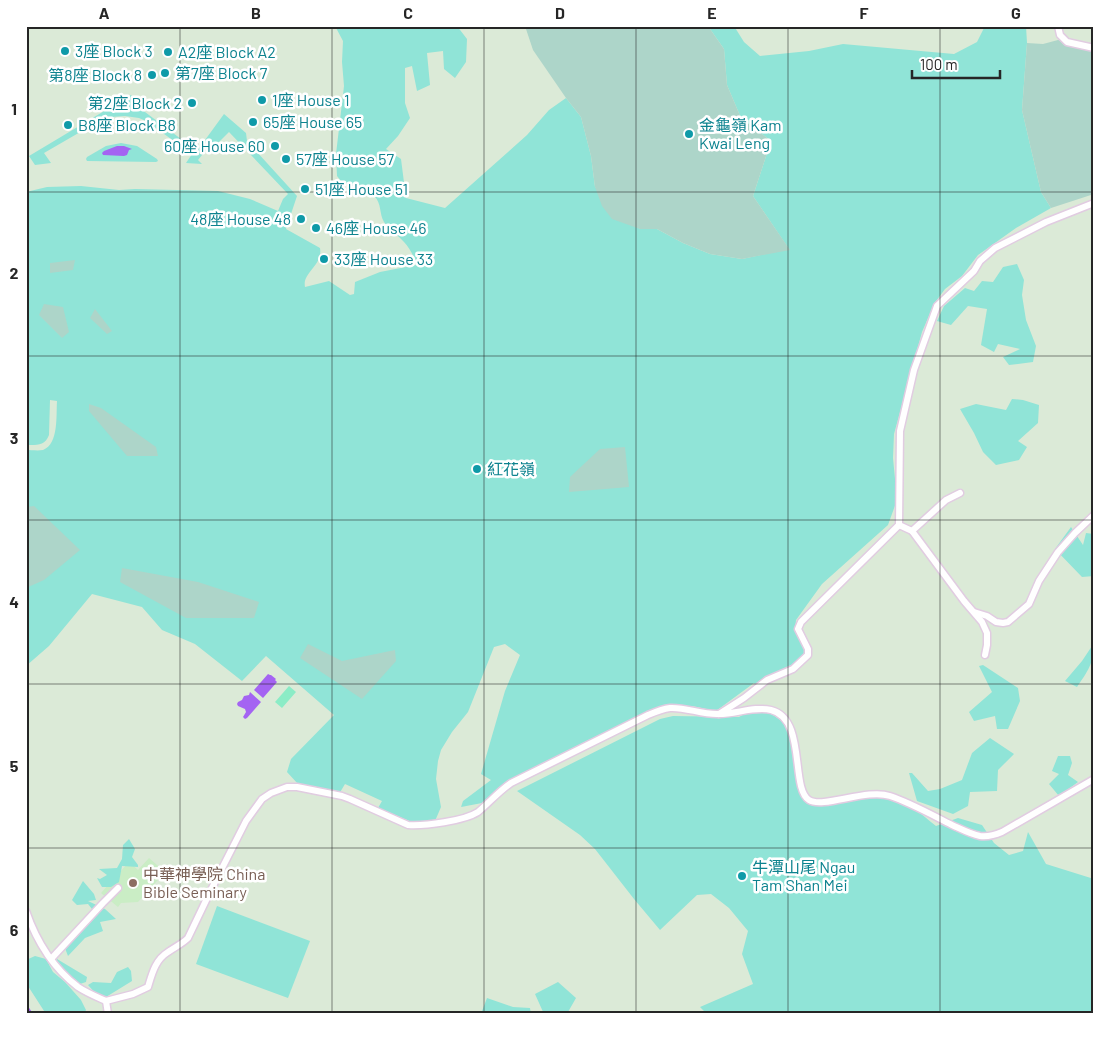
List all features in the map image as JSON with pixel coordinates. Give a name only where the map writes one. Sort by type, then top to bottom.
[{"type":"street","points":[[1058,26],[1060,35],[1068,42],[1094,48]]},
{"type":"street","points":[[718,714],[744,698],[767,680],[793,669],[808,655],[808,649],[798,629],[801,622],[899,525],[900,431],[914,370],[937,306],[995,248],[1046,222],[1094,203]]},
{"type":"street","points":[[912,531],[946,500],[960,493]]},
{"type":"street","points":[[974,612],[987,616],[996,622],[1008,622],[1029,604],[1039,581],[1058,552],[1094,515]]},
{"type":"street","points":[[899,525],[912,531],[982,622],[987,634],[985,655]]},
{"type":"street","points":[[26,911],[39,943],[59,970],[78,986],[106,1001],[133,994],[148,987],[156,964],[166,953],[184,943],[188,938],[246,821],[262,799],[271,793],[287,787],[297,787],[342,796],[408,825],[460,819],[471,816],[479,811],[495,795],[511,783],[652,713],[674,708],[718,714],[762,709],[771,710],[780,714],[793,735],[802,790],[805,797],[809,800],[819,802],[866,794],[883,794],[978,836],[1002,832],[1094,779]]},
{"type":"street","points":[[52,959],[118,888]]},
{"type":"street","points":[[106,1001],[108,1014]]},
{"type":"shaded area","points":[[335,26],[457,26],[467,39],[466,62],[455,78],[444,69],[443,51],[427,53],[430,85],[417,91],[412,66],[405,68],[405,103],[410,118],[398,136],[386,149],[401,159],[406,198],[445,208],[527,135],[549,110],[566,98],[581,117],[591,156],[595,187],[640,229],[657,229],[683,243],[710,254],[742,259],[789,249],[753,196],[771,141],[741,118],[727,85],[724,49],[708,26],[734,26],[744,42],[760,56],[809,51],[843,44],[954,54],[977,42],[985,26],[1026,26],[1027,43],[1022,110],[1041,192],[1051,208],[1016,228],[978,255],[962,276],[945,289],[934,304],[922,332],[894,434],[893,458],[897,500],[888,525],[822,584],[796,620],[795,630],[806,649],[801,658],[760,689],[754,683],[716,711],[692,706],[670,706],[597,737],[510,780],[482,803],[461,807],[463,801],[491,780],[481,774],[505,691],[520,655],[505,644],[494,647],[468,712],[441,750],[436,779],[441,807],[435,821],[412,822],[378,808],[382,801],[345,784],[339,794],[298,784],[287,772],[291,759],[334,715],[266,656],[242,681],[195,644],[162,630],[142,607],[92,594],[49,646],[26,666],[26,450],[43,450],[52,442],[56,428],[57,401],[50,400],[49,435],[47,439],[40,444],[26,445],[26,192],[47,187],[81,186],[119,190],[218,191],[250,199],[278,211],[283,199],[288,194],[229,132],[209,152],[206,150],[198,160],[202,164],[186,163],[192,154],[139,118],[125,116],[101,120],[44,153],[51,163],[35,165],[29,156],[131,95],[141,109],[197,151],[224,114],[246,133],[247,141],[297,196],[286,229],[320,248],[318,260],[306,277],[305,287],[329,281],[350,295],[354,294],[355,282],[380,272],[416,265],[417,263],[402,239],[388,228],[384,222],[377,199],[341,181],[337,176],[336,154],[344,86],[343,41]]},
{"type":"shaded area","points":[[525,26],[708,26],[724,49],[727,85],[741,118],[771,141],[753,196],[790,250],[742,259],[710,254],[683,243],[657,229],[640,229],[612,219],[602,206],[595,187],[591,156],[581,117],[533,50]]},
{"type":"shaded area","points":[[1058,40],[1094,48],[1094,194],[1051,208],[1041,192],[1022,110],[1027,43],[1043,44]]},
{"type":"shaded area","points":[[121,143],[137,146],[158,161],[87,161],[86,159],[106,146]]},
{"type":"shaded area","points":[[117,146],[132,149],[124,156],[103,155],[104,151]]},
{"type":"shaded area","points":[[75,260],[73,270],[50,273],[50,263]]},
{"type":"shaded area","points":[[1017,264],[1024,280],[1022,295],[1026,320],[1036,346],[1033,362],[1009,365],[1003,357],[1020,349],[998,344],[994,352],[981,345],[987,309],[968,306],[951,325],[937,321],[944,306],[965,288],[974,291],[982,281],[993,282],[1003,267]]},
{"type":"shaded area","points":[[44,304],[63,307],[69,332],[62,338],[39,315]]},
{"type":"shaded area","points":[[95,309],[112,331],[107,334],[90,318]]},
{"type":"shaded area","points":[[1012,399],[1039,405],[1038,423],[1018,441],[1027,447],[1019,460],[996,465],[983,452],[960,409],[976,404],[1006,410]]},
{"type":"shaded area","points":[[89,404],[101,408],[156,447],[158,456],[127,456],[89,411]]},
{"type":"shaded area","points":[[625,447],[629,487],[569,492],[570,477],[600,449]]},
{"type":"shaded area","points":[[34,506],[80,550],[44,580],[26,588],[26,507]]},
{"type":"shaded area","points":[[1071,527],[1083,545],[1086,533],[1094,534],[1094,560],[1091,560],[1094,565],[1094,576],[1082,577],[1055,549]]},
{"type":"shaded area","points":[[122,568],[198,582],[259,602],[254,618],[186,618],[120,582]]},
{"type":"shaded area","points":[[1094,643],[1090,666],[1077,687],[1065,681],[1082,661]]},
{"type":"shaded area","points":[[308,644],[342,661],[395,650],[396,661],[362,699],[300,658]]},
{"type":"shaded area","points":[[983,665],[1018,688],[1020,701],[1008,729],[997,729],[995,716],[974,721],[969,712],[992,692],[979,666]]},
{"type":"shaded area","points":[[268,674],[276,679],[277,682],[263,698],[254,690]]},
{"type":"shaded area","points":[[289,686],[296,692],[282,708],[275,702]]},
{"type":"shaded area","points":[[250,692],[261,702],[245,719],[243,717],[246,712],[245,709],[237,704],[244,696],[249,695]]},
{"type":"shaded area","points":[[773,707],[773,715],[786,724],[792,745],[800,792],[817,804],[865,797],[890,798],[912,807],[936,826],[958,818],[982,825],[994,843],[1009,855],[1023,851],[1028,832],[1046,864],[1094,879],[1094,1014],[707,1014],[700,1007],[753,984],[742,954],[748,931],[729,908],[711,894],[697,895],[660,930],[595,849],[580,835],[517,791],[660,719],[673,716],[739,717],[755,708]]},
{"type":"shaded area","points":[[990,738],[1014,754],[998,770],[997,791],[970,792],[968,806],[953,814],[917,801],[909,773],[912,773],[928,791],[940,789],[962,780],[972,753]]},
{"type":"shaded area","points":[[1058,756],[1070,756],[1072,763],[1068,775],[1078,782],[1059,796],[1049,784],[1059,774],[1052,771]]},
{"type":"shaded area","points":[[129,839],[135,849],[132,857],[138,867],[122,866],[119,882],[111,887],[102,887],[97,878],[100,879],[107,875],[99,869],[117,868],[122,859],[123,845]]},
{"type":"shaded area","name":"中華神學院 China Bible Seminary","points":[[149,858],[165,872],[138,902],[121,903],[118,907],[101,893],[129,862],[138,870]]},
{"type":"shaded area","points":[[83,881],[94,894],[96,900],[88,901],[105,909],[116,919],[100,922],[103,931],[85,938],[68,956],[63,943],[85,927],[92,909],[88,904],[77,905],[72,900]]},
{"type":"shaded area","points":[[217,906],[310,941],[288,998],[196,964]]},
{"type":"shaded area","points":[[35,956],[46,959],[53,972],[81,1000],[86,1010],[84,1014],[46,1014],[26,983],[26,960]]},
{"type":"shaded area","points":[[57,959],[87,977],[86,982],[80,984],[61,976],[56,963]]},
{"type":"shaded area","points":[[128,967],[131,971],[132,981],[106,997],[97,995],[88,985],[93,982],[111,983],[117,972]]},
{"type":"shaded area","points":[[558,982],[576,998],[568,1012],[572,1014],[544,1014],[535,994]]},
{"type":"shaded area","points":[[487,998],[513,1007],[530,1008],[531,1014],[472,1014],[482,1011]]},
{"type":"waterway","points":[[26,1005],[32,1014]]},
{"type":"place","name":"3座 Block 3","points":[[65,51]]},
{"type":"place","name":"A2座 Block A2","points":[[168,52]]},
{"type":"place","name":"第7座 Block 7","points":[[165,73]]},
{"type":"place","name":"第8座 Block 8","points":[[152,75]]},
{"type":"place","name":"1座 House 1","points":[[262,100]]},
{"type":"place","name":"第2座 Block 2","points":[[192,103]]},
{"type":"place","name":"65座 House 65","points":[[253,122]]},
{"type":"place","name":"B8座 Block B8","points":[[68,125]]},
{"type":"place","name":"金龜嶺 Kam Kwai Leng","points":[[689,134]]},
{"type":"place","name":"60座 House 60","points":[[275,146]]},
{"type":"place","name":"57座 House 57","points":[[286,159]]},
{"type":"place","name":"51座 House 51","points":[[305,189]]},
{"type":"place","name":"48座 House 48","points":[[301,219]]},
{"type":"place","name":"46座 House 46","points":[[316,228]]},
{"type":"place","name":"33座 House 33","points":[[324,259]]},
{"type":"place","name":"紅花嶺","points":[[477,469]]},
{"type":"place","name":"牛潭山尾 Ngau Tam Shan Mei","points":[[742,876]]},
{"type":"place","name":"中華神學院 China Bible Seminary","points":[[133,883]]}]
